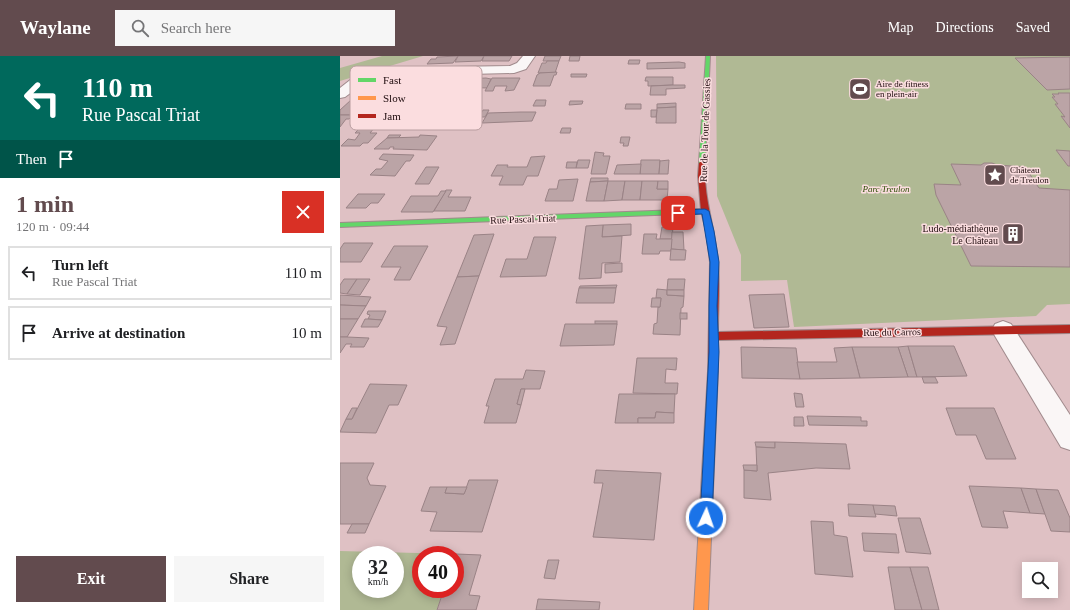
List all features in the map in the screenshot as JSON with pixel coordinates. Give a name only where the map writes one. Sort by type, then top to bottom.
[{"type":"street","points":[[482,70],[510,70],[521,67],[526,63],[529,56]]},
{"type":"street","name":"Rue de la Tour de Gassies","points":[[701,610],[714,336],[714,262],[710,231],[705,211],[701,176],[708,56]]},
{"type":"street","points":[[340,94],[350,87]]},
{"type":"street","name":"Rue Pascal Triat","points":[[340,225],[460,222],[705,211]]},
{"type":"street","name":"Rue du Carros","points":[[714,336],[1070,329]]},
{"type":"street","points":[[1003,330],[1070,438]]},
{"type":"green space","points":[[382,56],[423,56],[390,66],[350,66],[350,78],[340,81],[340,68]]},
{"type":"green space","name":"Parc Treulon","points":[[716,56],[1070,56],[1070,304],[1047,305],[1036,316],[794,327],[787,280],[741,281],[741,255],[717,196]]},
{"type":"green space","points":[[340,551],[352,551],[352,598],[404,598],[404,553],[412,553],[412,598],[441,598],[437,610],[340,610]]},
{"type":"building","points":[[458,56],[484,56],[481,61],[455,62]]},
{"type":"building","points":[[458,56],[453,63],[427,64],[431,59],[436,59],[437,57]]},
{"type":"building","points":[[484,56],[512,56],[509,61],[482,61]]},
{"type":"building","points":[[545,56],[561,56],[559,61],[543,61]]},
{"type":"building","points":[[570,56],[580,56],[579,61],[569,61]]},
{"type":"building","points":[[1070,57],[1070,89],[1047,90],[1015,58]]},
{"type":"building","points":[[629,60],[640,60],[639,64],[628,64]]},
{"type":"building","points":[[547,61],[559,61],[555,73],[538,73],[542,63],[546,63]]},
{"type":"building","points":[[647,63],[685,63],[685,68],[647,69]]},
{"type":"building","points":[[557,72],[556,75],[554,75],[550,86],[533,86],[537,75],[540,73]]},
{"type":"building","points":[[571,74],[587,74],[586,77],[571,77]]},
{"type":"building","points":[[646,77],[673,77],[673,85],[648,86],[648,81],[645,81]]},
{"type":"building","points":[[482,78],[491,79],[487,88],[482,88]]},
{"type":"building","points":[[492,78],[520,78],[514,90],[505,91],[507,86],[495,86],[493,91],[485,91]]},
{"type":"building","points":[[685,85],[685,88],[666,89],[666,95],[650,95],[651,86]]},
{"type":"building","points":[[1058,93],[1070,93],[1070,128],[1061,116],[1065,117],[1055,104],[1058,104],[1052,97],[1055,97],[1052,94],[1059,94]]},
{"type":"building","points":[[536,100],[546,100],[545,106],[533,106]]},
{"type":"building","points":[[350,101],[350,115],[340,115],[340,110]]},
{"type":"building","points":[[570,101],[583,101],[582,104],[569,105]]},
{"type":"building","points":[[676,103],[676,107],[657,108],[657,104]]},
{"type":"building","points":[[626,104],[641,104],[641,109],[625,109]]},
{"type":"building","points":[[676,107],[676,123],[656,123],[657,108]]},
{"type":"building","points":[[483,110],[489,110],[485,117],[482,117]]},
{"type":"building","points":[[651,110],[657,110],[656,117],[651,117]]},
{"type":"building","points":[[536,112],[532,121],[482,123],[488,113]]},
{"type":"building","points":[[340,115],[350,115],[350,118],[346,119],[340,127]]},
{"type":"building","points":[[562,128],[571,128],[570,133],[560,133]]},
{"type":"building","points":[[358,130],[372,130],[370,133],[377,133],[368,143],[363,143],[360,146],[341,146],[348,139],[355,140],[360,133],[355,133]]},
{"type":"building","points":[[389,135],[401,135],[398,138],[387,138]]},
{"type":"building","points":[[420,135],[437,136],[427,150],[393,149],[394,147],[390,147],[389,149],[374,149],[387,138],[419,137]]},
{"type":"building","points":[[621,137],[630,137],[628,146],[623,146],[624,143],[620,143]]},
{"type":"building","points":[[1056,150],[1070,151],[1070,166],[1068,166]]},
{"type":"building","points":[[595,152],[604,153],[603,156],[610,156],[606,174],[591,174]]},
{"type":"building","points":[[383,154],[414,155],[410,161],[406,161],[395,176],[370,175],[376,169],[381,169],[388,161],[379,159]]},
{"type":"building","points":[[545,156],[538,176],[527,176],[523,185],[499,185],[503,176],[491,176],[497,165],[508,165],[507,167],[527,167],[531,157]]},
{"type":"building","points":[[578,160],[590,160],[588,168],[576,168]]},
{"type":"building","points":[[641,160],[660,160],[659,174],[640,174]]},
{"type":"building","points":[[669,160],[668,174],[659,174],[660,161]]},
{"type":"building","points":[[567,162],[577,162],[576,168],[566,168]]},
{"type":"building","name":"Ludo-médiathèque Le Château","points":[[984,163],[1025,167],[1039,188],[1070,190],[1070,267],[971,266],[936,195],[934,184],[961,185],[951,164],[981,165]]},
{"type":"building","points":[[641,164],[640,174],[614,174],[617,165]]},
{"type":"building","points":[[426,167],[439,167],[429,184],[415,184]]},
{"type":"building","points":[[591,178],[608,178],[608,181],[590,182]]},
{"type":"building","points":[[578,179],[573,201],[545,201],[549,189],[557,189],[559,180]]},
{"type":"building","points":[[608,181],[604,201],[586,201],[590,182]]},
{"type":"building","points":[[608,181],[625,181],[622,200],[604,201]]},
{"type":"building","points":[[625,181],[642,181],[640,200],[622,200]]},
{"type":"building","points":[[642,181],[658,181],[657,189],[668,189],[667,200],[640,200]]},
{"type":"building","points":[[658,181],[668,181],[668,189],[657,189]]},
{"type":"building","points":[[446,190],[452,190],[448,197],[471,197],[465,211],[434,211]]},
{"type":"building","points":[[441,191],[446,191],[433,212],[401,212],[411,196],[438,196]]},
{"type":"building","points":[[358,194],[385,194],[378,203],[371,203],[366,208],[346,208]]},
{"type":"building","points":[[631,224],[631,235],[602,237],[603,225]]},
{"type":"building","points":[[603,225],[602,237],[622,236],[620,262],[602,263],[601,278],[579,279],[586,226]]},
{"type":"building","points":[[662,227],[673,227],[672,239],[660,239]]},
{"type":"building","points":[[672,232],[683,232],[684,250],[671,249]]},
{"type":"building","points":[[494,234],[479,276],[457,277],[474,235]]},
{"type":"building","points":[[644,234],[657,234],[656,239],[672,239],[671,251],[660,251],[659,254],[642,254]]},
{"type":"building","points":[[534,237],[556,237],[546,276],[500,277],[506,259],[527,259]]},
{"type":"building","points":[[344,243],[373,243],[361,262],[340,262],[340,249]]},
{"type":"building","points":[[394,246],[428,246],[410,280],[394,280],[401,267],[381,267]]},
{"type":"building","points":[[671,249],[686,250],[685,260],[670,260]]},
{"type":"building","points":[[622,263],[622,272],[605,273],[605,264]]},
{"type":"building","points":[[479,276],[455,344],[440,345],[447,327],[437,326],[457,277]]},
{"type":"building","points":[[344,279],[357,279],[347,294],[340,293],[340,285]]},
{"type":"building","points":[[357,279],[370,279],[360,295],[347,294]]},
{"type":"building","points":[[668,279],[685,279],[684,290],[667,290]]},
{"type":"building","points":[[617,285],[616,288],[579,288],[580,286]]},
{"type":"building","points":[[579,288],[616,288],[614,303],[576,303]]},
{"type":"building","points":[[657,289],[667,290],[667,295],[684,296],[683,307],[681,308],[680,335],[653,334],[654,324],[657,323],[658,307],[660,307],[661,298],[656,298]]},
{"type":"building","points":[[667,290],[684,290],[684,296],[667,295]]},
{"type":"building","points":[[784,294],[789,327],[754,328],[749,295]]},
{"type":"building","points":[[340,295],[371,297],[366,306],[340,305]]},
{"type":"building","points":[[652,298],[661,298],[660,307],[651,307]]},
{"type":"building","points":[[340,305],[366,306],[358,319],[340,319]]},
{"type":"building","points":[[368,311],[386,311],[382,320],[368,319],[370,315],[367,314]]},
{"type":"building","points":[[680,313],[687,313],[687,319],[680,319]]},
{"type":"building","points":[[340,319],[358,319],[347,337],[340,337]]},
{"type":"building","points":[[365,319],[382,320],[378,327],[361,327]]},
{"type":"building","points":[[595,321],[617,321],[617,324],[595,324]]},
{"type":"building","points":[[565,324],[617,324],[614,345],[560,346]]},
{"type":"building","points":[[340,337],[369,338],[364,347],[350,347],[352,344],[346,344],[340,353]]},
{"type":"building","points":[[908,346],[917,377],[908,377],[898,347]]},
{"type":"building","points":[[908,346],[954,346],[967,376],[917,377]]},
{"type":"building","points":[[741,347],[796,348],[800,379],[742,378]]},
{"type":"building","points":[[852,347],[898,347],[908,377],[860,378]]},
{"type":"building","points":[[852,347],[860,378],[800,379],[797,362],[837,362],[834,348]]},
{"type":"building","points":[[637,358],[677,358],[676,370],[666,369],[665,383],[678,383],[677,394],[633,393]]},
{"type":"building","points":[[526,370],[545,371],[540,389],[521,389],[517,404],[521,405],[516,423],[484,423],[489,406],[486,406],[495,379],[523,379]]},
{"type":"building","points":[[922,377],[935,377],[938,383],[924,383]]},
{"type":"building","points":[[370,384],[407,385],[398,405],[389,405],[376,433],[340,432],[346,419],[352,419]]},
{"type":"building","points":[[521,389],[525,389],[521,405],[517,404]]},
{"type":"building","points":[[794,393],[802,394],[804,407],[796,407]]},
{"type":"building","points":[[619,394],[675,394],[674,413],[656,412],[655,418],[638,418],[638,423],[615,423]]},
{"type":"building","points":[[352,408],[357,408],[352,419],[346,419]]},
{"type":"building","points":[[946,408],[994,408],[1016,459],[986,459],[976,435],[956,435]]},
{"type":"building","points":[[656,412],[674,413],[674,423],[638,423],[638,418],[655,418]]},
{"type":"building","points":[[807,416],[861,417],[861,421],[867,421],[867,426],[809,425]]},
{"type":"building","points":[[794,417],[803,417],[804,426],[794,426]]},
{"type":"building","points":[[755,442],[775,442],[775,448],[756,447]]},
{"type":"building","points":[[775,442],[846,444],[850,469],[816,468],[768,473],[771,500],[744,498],[744,470],[757,471],[756,447],[775,448]]},
{"type":"building","points":[[340,463],[374,463],[367,478],[370,485],[386,486],[369,524],[340,524]]},
{"type":"building","points":[[743,465],[757,465],[757,471],[744,470]]},
{"type":"building","points":[[596,470],[661,473],[654,540],[593,537],[603,483],[594,483]]},
{"type":"building","points":[[469,480],[498,480],[482,532],[430,531],[437,512],[421,511],[430,487],[447,487],[445,493],[464,494]]},
{"type":"building","points":[[969,486],[1021,488],[1030,513],[1003,511],[1008,528],[982,527]]},
{"type":"building","points":[[447,487],[467,487],[464,494],[445,493]]},
{"type":"building","points":[[1021,488],[1036,489],[1045,514],[1030,513]]},
{"type":"building","points":[[1036,489],[1058,490],[1070,518],[1070,532],[1051,531]]},
{"type":"building","points":[[848,504],[873,505],[876,517],[849,516]]},
{"type":"building","points":[[873,505],[895,506],[897,516],[875,514]]},
{"type":"building","points":[[898,518],[920,518],[931,554],[906,552]]},
{"type":"building","points":[[811,521],[833,522],[834,535],[847,537],[853,577],[815,574]]},
{"type":"building","points":[[352,524],[369,524],[365,533],[347,533]]},
{"type":"building","points":[[862,533],[896,534],[899,553],[864,551]]},
{"type":"building","points":[[464,554],[481,555],[469,595],[480,596],[476,610],[437,610],[441,598],[464,598]]},
{"type":"building","points":[[548,560],[559,560],[555,579],[544,578]]},
{"type":"building","points":[[888,567],[910,567],[922,610],[895,610]]},
{"type":"building","points":[[910,567],[928,567],[939,610],[922,610]]},
{"type":"building","points":[[538,599],[600,602],[599,610],[536,610]]},
{"type":"traffic: fast","points":[[702,163],[708,56]]},
{"type":"traffic: fast","points":[[340,225],[705,211]]},
{"type":"traffic: slow","points":[[701,610],[713,371]]},
{"type":"traffic: jam","points":[[702,163],[701,176],[705,211],[710,231],[714,262],[713,371]]},
{"type":"traffic: jam","points":[[714,336],[1070,329]]},
{"type":"place","name":"Aire de fitness en plein-air","points":[[860,89]]},
{"type":"place","name":"Château de Treulon","points":[[995,175]]},
{"type":"place","name":"Ludo-médiathèque Le Château","points":[[1013,234]]},
{"type":"route","points":[[678,213],[705,211],[710,231],[714,262],[714,352],[706,518]]}]
